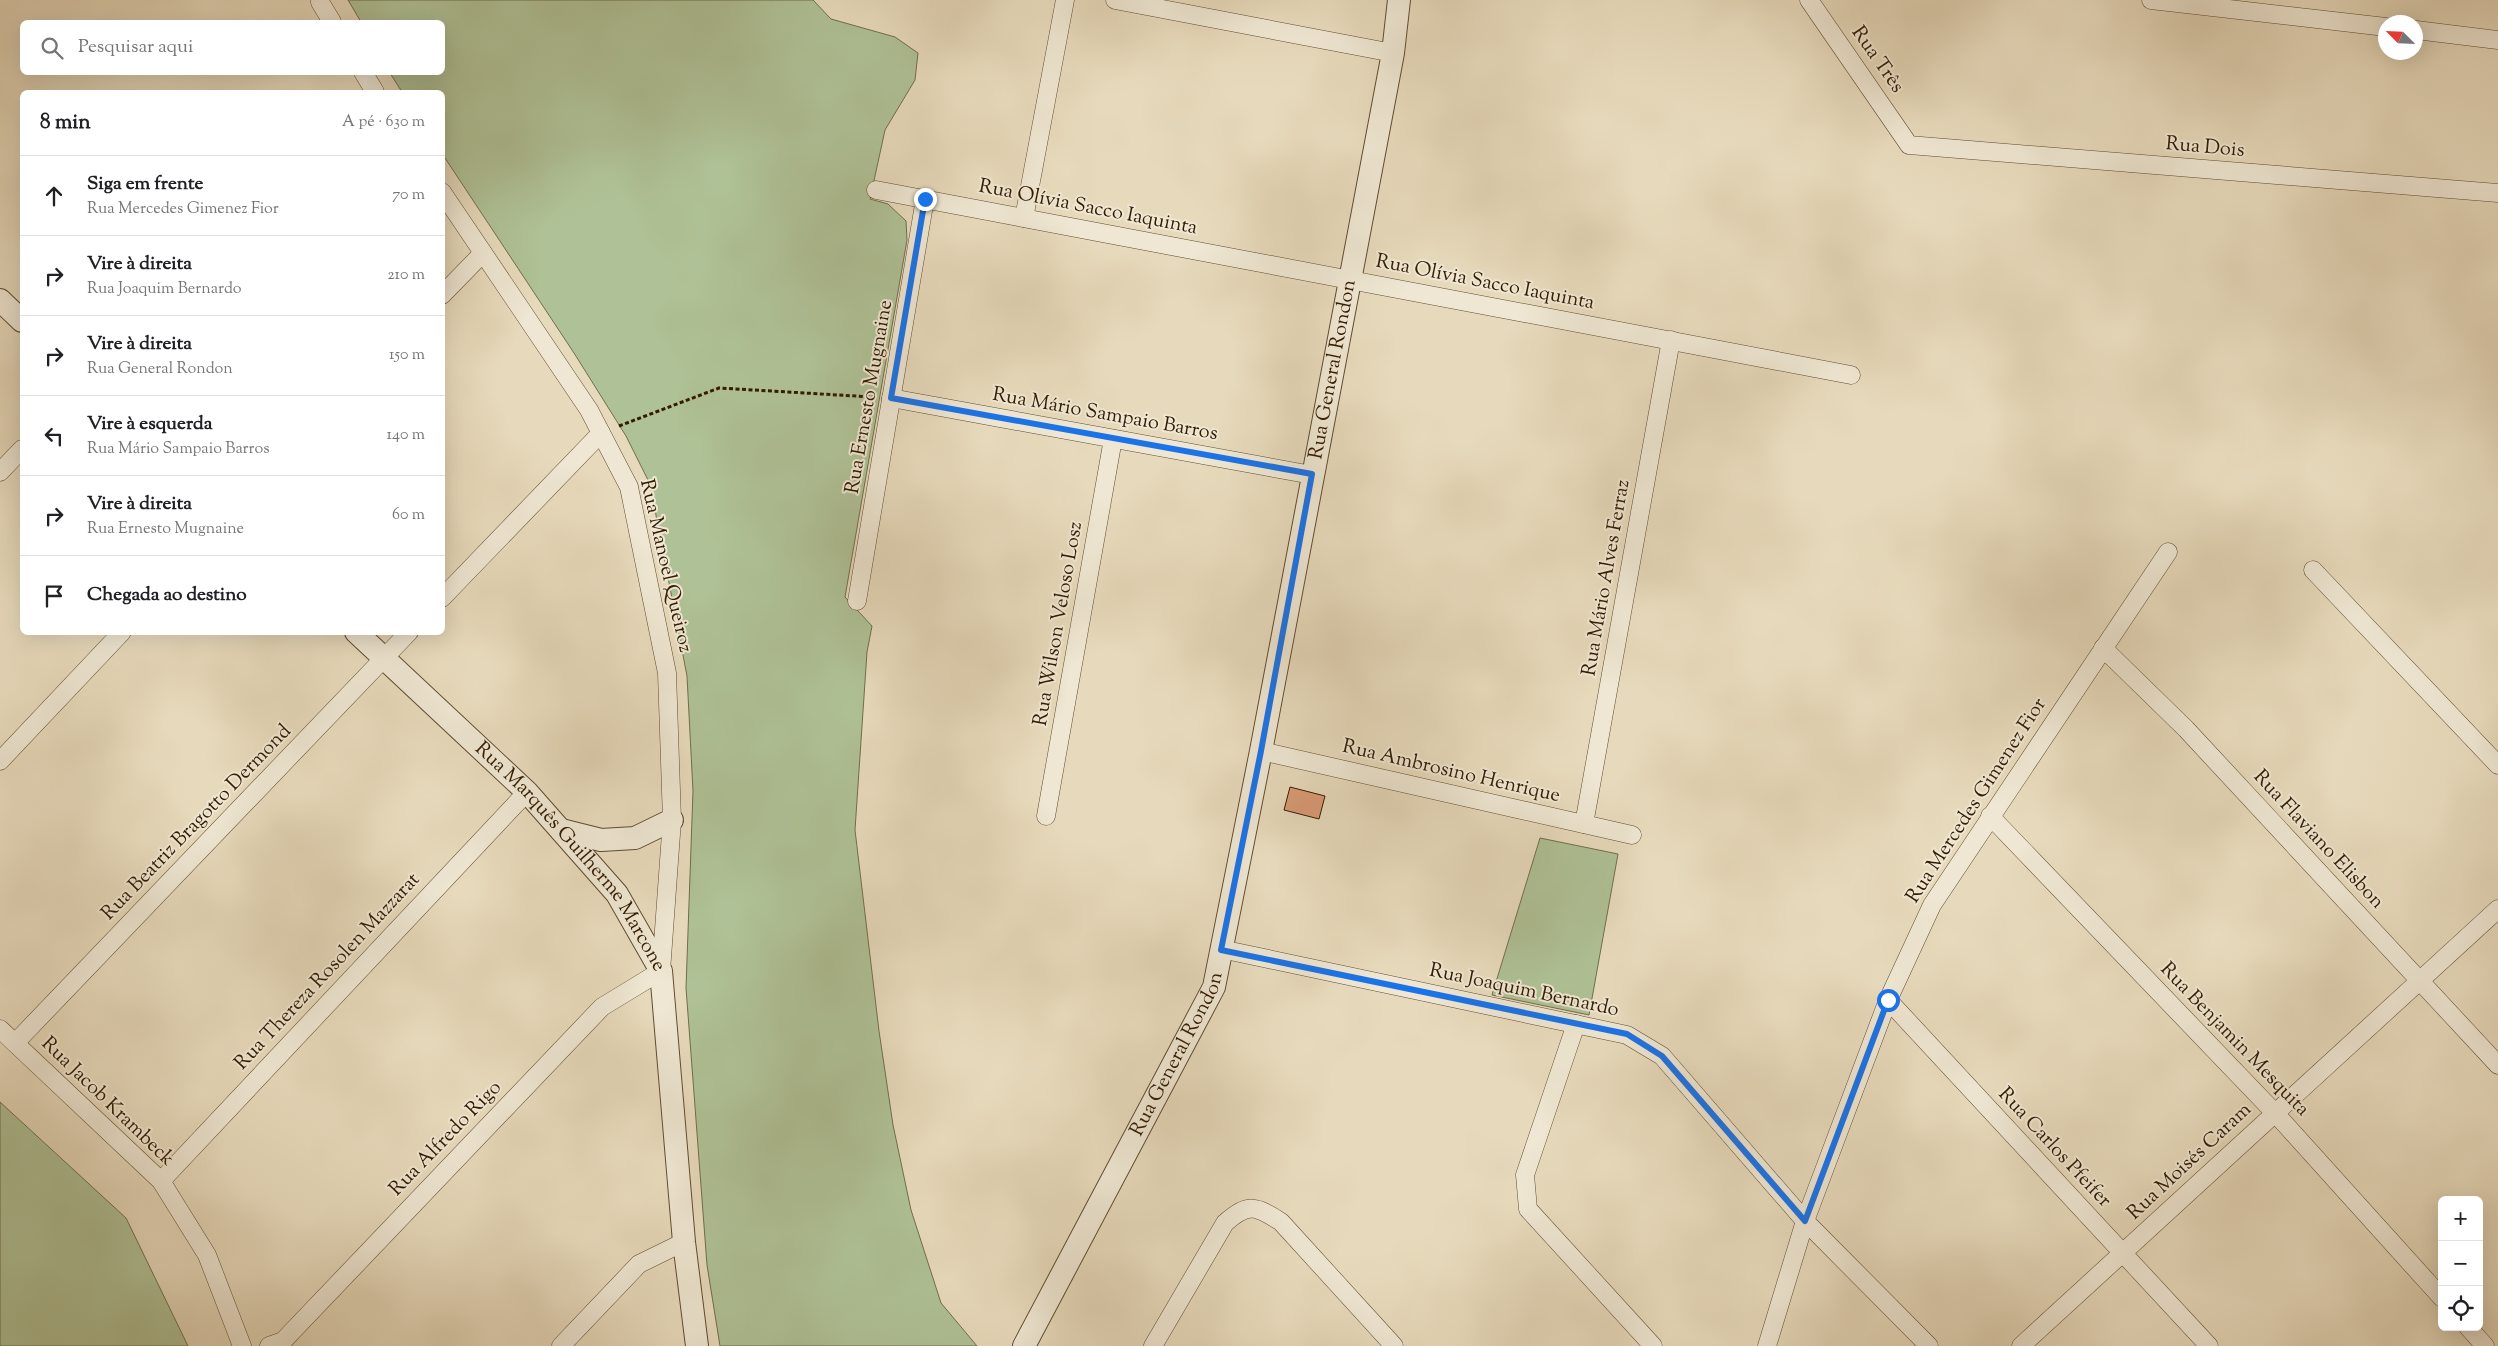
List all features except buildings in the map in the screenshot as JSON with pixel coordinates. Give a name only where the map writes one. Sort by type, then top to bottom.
[{"type":"street","points":[[1024,218],[1065,0]]},
{"type":"street","points":[[1115,0],[1393,53]]},
{"type":"street","name":"Rua General Rondon","points":[[1024,1346],[1214,986],[1261,751],[1393,53],[1399,0]]},
{"type":"street","name":"Rua Três","points":[[1809,0],[1910,145]]},
{"type":"street","points":[[2151,0],[2378,26]]},
{"type":"street","points":[[320,2],[331,20]]},
{"type":"street","points":[[2423,31],[2498,40]]},
{"type":"street","name":"Rua Dois","points":[[1910,145],[2498,193]]},
{"type":"street","name":"Rua Olívia Sacco Iaquinta","points":[[876,190],[1851,374]]},
{"type":"street","name":"Rua Manoel Queiroz","points":[[445,196],[589,410],[629,487],[667,673],[672,820],[661,971]]},
{"type":"street","name":"Rua Ernesto Mugnaine","points":[[857,602],[925,199]]},
{"type":"street","points":[[445,292],[483,253]]},
{"type":"street","points":[[0,300],[20,319]]},
{"type":"street","name":"Rua Mário Alves Ferraz","points":[[1584,824],[1672,340]]},
{"type":"street","name":"Rua Mário Sampaio Barros","points":[[891,398],[1312,474]]},
{"type":"street","points":[[445,595],[601,433]]},
{"type":"street","name":"Rua Wilson Veloso Losz","points":[[1046,816],[1113,439]]},
{"type":"street","points":[[0,472],[20,451]]},
{"type":"street","name":"Rua Mercedes Gimenez Fior","points":[[1766,1346],[1805,1221],[1888,1000],[1932,904],[2168,552]]},
{"type":"street","points":[[2313,570],[2498,765]]},
{"type":"street","points":[[0,760],[119,635]]},
{"type":"street","name":"Rua Marquês Guilherme Marcone","points":[[359,635],[527,792],[617,894],[661,971],[684,1242],[697,1346]]},
{"type":"street","name":"Rua Beatriz Bragotto Dermond","points":[[15,1043],[406,635]]},
{"type":"street","name":"Rua Flaviano Elisbon","points":[[2103,648],[2186,729],[2498,1065]]},
{"type":"street","name":"Rua Ambrosino Henrique","points":[[1261,751],[1632,835]]},
{"type":"street","name":"Rua Thereza Rosolen Mazzarat","points":[[161,1181],[527,792]]},
{"type":"street","name":"Rua Benjamin Mesquita","points":[[1990,816],[2275,1113],[2438,1294]]},
{"type":"street","points":[[560,830],[601,840],[635,838],[672,820]]},
{"type":"street","name":"Rua Moisés Caram","points":[[2022,1346],[2498,909]]},
{"type":"street","name":"Rua Joaquim Bernardo","points":[[1221,950],[1627,1034],[1662,1056],[1805,1221],[1929,1346]]},
{"type":"street","name":"Rua Alfredo Rigo","points":[[269,1346],[283,1341],[602,1006],[661,971]]},
{"type":"street","name":"Rua Carlos Pfeifer","points":[[1888,1000],[2209,1346]]},
{"type":"street","points":[[1576,1024],[1525,1175],[1528,1209],[1653,1346]]},
{"type":"street","name":"Rua Jacob Krambeck","points":[[0,1029],[161,1181],[207,1255],[242,1346]]},
{"type":"street","points":[[1153,1346],[1225,1223],[1240,1210],[1261,1209],[1281,1222],[1394,1346]]},
{"type":"street","points":[[561,1346],[639,1264],[684,1242]]},
{"type":"street","points":[[2472,1331],[2486,1346]]},
{"type":"path","points":[[601,433],[719,388],[891,398]]},
{"type":"green space","points":[[348,0],[813,0],[831,19],[895,37],[918,53],[915,80],[885,130],[870,199],[888,204],[906,221],[907,240],[845,597],[872,626],[867,652],[855,830],[879,1031],[893,1125],[911,1210],[941,1303],[977,1346],[720,1346],[707,1265],[686,988],[693,791],[687,676],[650,484],[626,436],[574,353],[445,158],[445,90],[401,90],[391,75],[445,75],[445,20],[360,20]]},
{"type":"green space","points":[[1540,838],[1618,854],[1589,1015],[1492,995]]},
{"type":"green space","points":[[0,1102],[126,1218],[188,1346],[0,1346]]},
{"type":"route","points":[[925,199],[891,398],[1312,474],[1261,751],[1221,950],[1627,1034],[1662,1056],[1805,1221],[1888,1000]]}]
